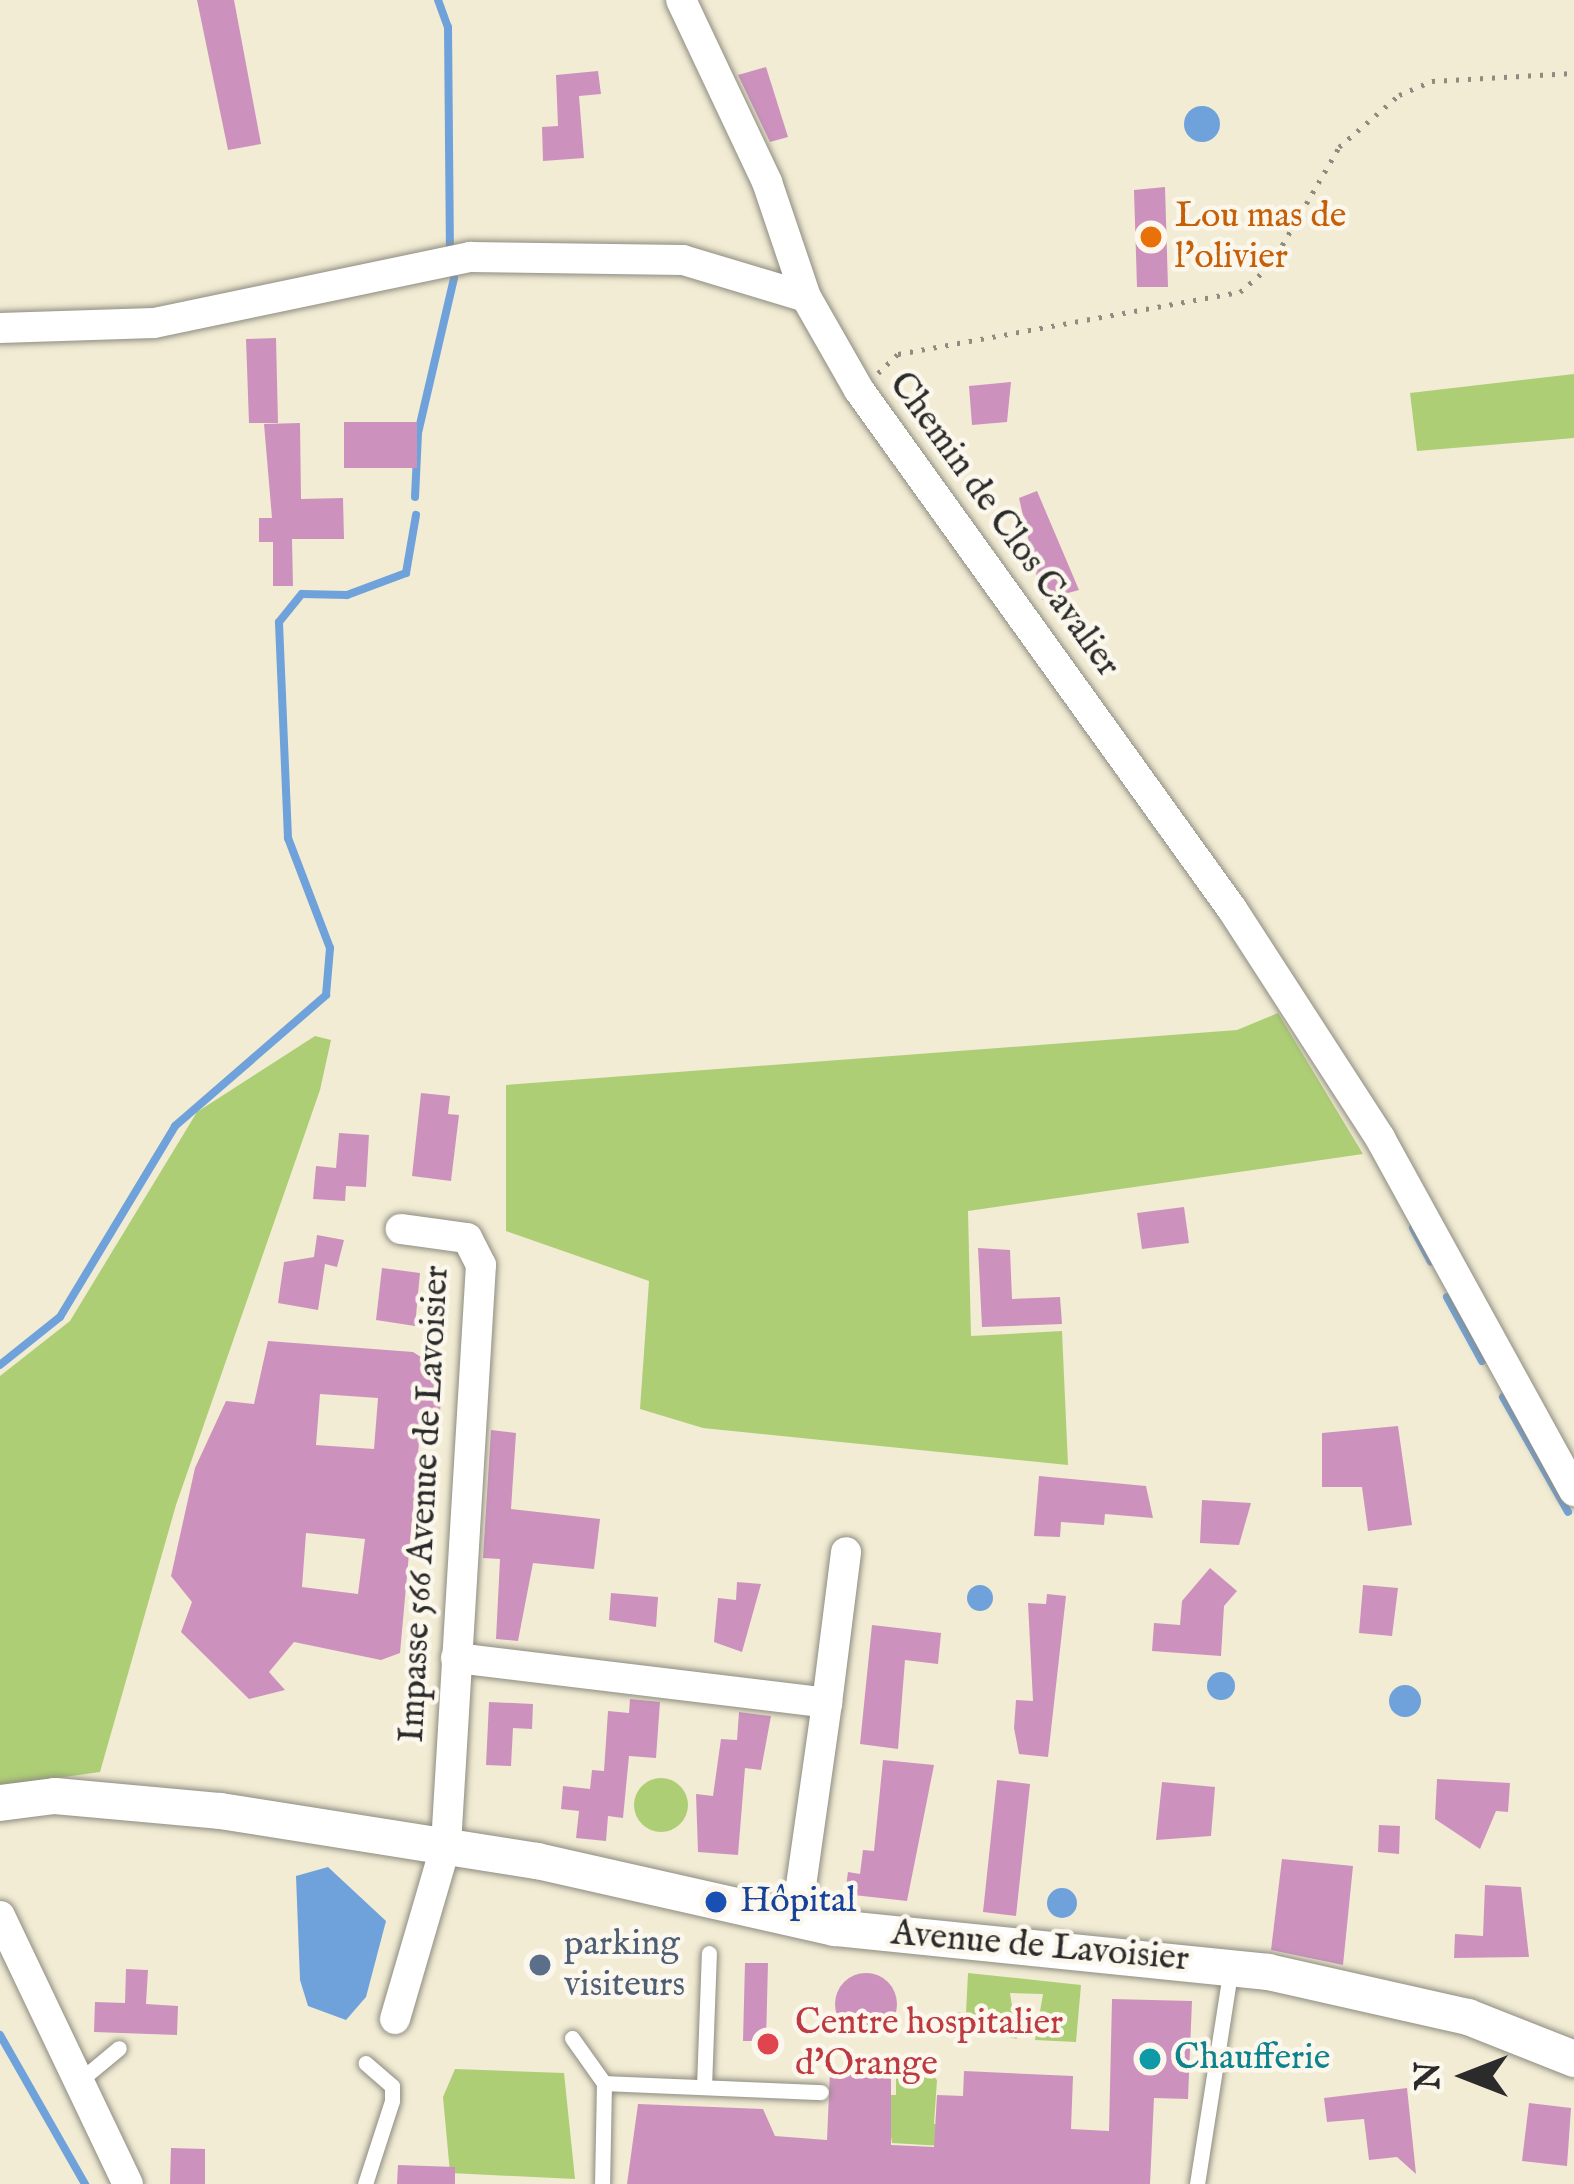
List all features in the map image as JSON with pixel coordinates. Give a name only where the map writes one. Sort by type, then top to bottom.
[{"type":"street","name":"Chemin de Clos Cavalier","points":[[681,0],[767,182],[806,297],[859,390],[1244,928],[1380,1138],[1574,1491]]},
{"type":"street","points":[[0,328],[154,323],[470,257],[683,260],[806,297]]},
{"type":"street","name":"Impasse 566 Avenue de Lavoisier","points":[[395,2019],[446,1845],[481,1265],[467,1238],[401,1229]]},
{"type":"street","points":[[796,1920],[846,1552]]},
{"type":"street","points":[[456,1658],[827,1703]]},
{"type":"street","name":"Avenue de Lavoisier","points":[[0,1803],[55,1796],[221,1810],[446,1845],[796,1920],[1231,1966],[1468,2017],[1574,2059]]},
{"type":"street","points":[[0,1916],[128,2184]]},
{"type":"lane","points":[[704,2087],[709,1953]]},
{"type":"lane","points":[[1197,2184],[1231,1966]]},
{"type":"lane","points":[[572,2038],[604,2083],[602,2184]]},
{"type":"lane","points":[[78,2082],[119,2048]]},
{"type":"lane","points":[[365,2184],[392,2101],[392,2086],[366,2063]]},
{"type":"lane","points":[[604,2083],[821,2092]]},
{"type":"path","points":[[859,390],[898,354],[1240,292],[1270,266],[1339,147],[1399,95],[1432,81],[1574,73]]},
{"type":"green space","points":[[1574,374],[1574,438],[1417,451],[1410,393]]},
{"type":"green space","points":[[1278,1013],[1363,1154],[968,1211],[971,1336],[1062,1331],[1068,1465],[703,1428],[640,1409],[649,1281],[506,1231],[506,1085],[1237,1030]]},
{"type":"green space","points":[[315,1036],[331,1040],[320,1090],[176,1505],[100,1772],[0,1786],[0,1376],[70,1321],[197,1112]]},
{"type":"green space","points":[[661,1778],[680,1786],[688,1805],[680,1824],[661,1832],[642,1824],[634,1805],[642,1786]]},
{"type":"green space","points":[[968,1973],[1081,1985],[1076,2042],[1035,2040],[1043,1994],[1010,1993],[1017,2039],[952,2026],[952,2012],[966,2013]]},
{"type":"green space","points":[[862,2056],[915,2057],[937,2080],[934,2124],[960,2125],[960,2147],[892,2143],[885,2095],[896,2095],[896,2077],[864,2074]]},
{"type":"green space","points":[[455,2069],[564,2073],[575,2179],[450,2173],[443,2097]]},
{"type":"water","points":[[1202,106],[1215,111],[1220,124],[1215,137],[1202,142],[1189,137],[1184,124],[1189,111]]},
{"type":"water","points":[[980,1585],[993,1598],[980,1611],[967,1598]]},
{"type":"water","points":[[1221,1672],[1231,1676],[1235,1686],[1231,1696],[1221,1700],[1211,1696],[1207,1686],[1211,1676]]},
{"type":"water","points":[[1405,1685],[1416,1690],[1421,1701],[1416,1712],[1405,1717],[1394,1712],[1389,1701],[1394,1690]]},
{"type":"water","points":[[328,1867],[386,1921],[366,1997],[346,2020],[308,2006],[300,1980],[296,1876]]},
{"type":"water","points":[[1062,1888],[1073,1892],[1077,1903],[1073,1914],[1062,1918],[1051,1914],[1047,1903],[1051,1892]]},
{"type":"building","points":[[197,0],[234,0],[261,144],[228,150]]},
{"type":"building","points":[[766,67],[788,137],[770,142],[738,75]]},
{"type":"building","points":[[598,71],[601,94],[579,96],[584,158],[543,161],[542,127],[558,126],[556,75]]},
{"type":"building","name":"Lou mas de l'olivier","points":[[1165,187],[1168,287],[1137,287],[1134,190]]},
{"type":"building","points":[[276,338],[278,423],[249,423],[246,339]]},
{"type":"building","points":[[1011,382],[1007,422],[972,425],[969,386]]},
{"type":"building","points":[[344,422],[417,422],[417,468],[344,468]]},
{"type":"building","points":[[300,423],[301,499],[343,498],[344,539],[292,539],[293,586],[273,586],[273,542],[259,542],[259,518],[272,518],[264,424]]},
{"type":"building","points":[[1037,491],[1079,590],[1042,600],[1019,498]]},
{"type":"building","points":[[421,1093],[450,1096],[448,1114],[459,1115],[451,1181],[412,1176]]},
{"type":"building","points":[[339,1133],[369,1135],[366,1187],[346,1186],[345,1201],[313,1199],[316,1166],[336,1168]]},
{"type":"building","points":[[1184,1207],[1189,1243],[1142,1249],[1137,1213]]},
{"type":"building","points":[[317,1235],[344,1240],[337,1267],[325,1264],[318,1310],[278,1303],[284,1262],[314,1257]]},
{"type":"building","points":[[978,1248],[1010,1250],[1012,1299],[1060,1297],[1062,1324],[982,1327]]},
{"type":"building","points":[[382,1268],[420,1273],[415,1326],[376,1320]]},
{"type":"building","points":[[268,1341],[413,1352],[443,1371],[440,1413],[420,1432],[400,1653],[381,1660],[294,1642],[269,1672],[285,1690],[249,1699],[181,1632],[192,1602],[171,1576],[195,1468],[226,1401],[254,1404]],"holes":[[[320,1394],[378,1398],[374,1449],[316,1445]],[[306,1533],[365,1539],[358,1594],[302,1587]]]},
{"type":"building","points":[[1398,1426],[1412,1525],[1368,1531],[1362,1487],[1322,1487],[1322,1433]]},
{"type":"building","points":[[491,1430],[516,1433],[511,1509],[600,1519],[594,1569],[533,1563],[518,1641],[496,1639],[500,1559],[483,1558]]},
{"type":"building","points":[[1039,1476],[1146,1486],[1153,1518],[1105,1514],[1104,1525],[1061,1522],[1060,1537],[1034,1536]]},
{"type":"building","points":[[1202,1500],[1251,1503],[1239,1545],[1200,1543]]},
{"type":"building","points":[[1210,1568],[1237,1591],[1224,1606],[1221,1656],[1152,1651],[1154,1623],[1180,1625],[1182,1601]]},
{"type":"building","points":[[737,1582],[761,1584],[742,1652],[714,1642],[718,1598],[736,1600]]},
{"type":"building","points":[[1363,1585],[1398,1588],[1392,1636],[1359,1633]]},
{"type":"building","points":[[611,1593],[658,1597],[656,1627],[609,1620]]},
{"type":"building","points":[[1047,1594],[1066,1596],[1048,1757],[1019,1754],[1014,1728],[1016,1700],[1033,1701],[1028,1603],[1046,1604]]},
{"type":"building","points":[[872,1625],[941,1633],[938,1664],[905,1660],[898,1749],[860,1744]]},
{"type":"building","points":[[630,1699],[660,1702],[656,1758],[629,1756],[623,1818],[608,1816],[606,1841],[576,1838],[579,1811],[561,1809],[563,1786],[590,1789],[592,1770],[604,1771],[608,1711],[629,1713]]},
{"type":"building","points":[[489,1702],[533,1704],[532,1729],[513,1728],[511,1766],[486,1765]]},
{"type":"building","points":[[739,1712],[771,1716],[761,1770],[745,1768],[738,1855],[698,1852],[696,1794],[713,1796],[721,1739],[737,1740]]},
{"type":"building","points":[[883,1760],[934,1765],[907,1901],[845,1894],[848,1872],[860,1874],[863,1850],[874,1851]]},
{"type":"building","points":[[1437,1779],[1510,1783],[1508,1812],[1496,1811],[1480,1849],[1435,1819]]},
{"type":"building","points":[[997,1780],[1030,1784],[1016,1916],[983,1912]]},
{"type":"building","points":[[1162,1782],[1215,1787],[1211,1836],[1156,1840]]},
{"type":"building","points":[[1379,1825],[1400,1826],[1399,1854],[1378,1852]]},
{"type":"building","points":[[1282,1859],[1353,1866],[1343,1965],[1271,1950]]},
{"type":"building","points":[[1485,1885],[1521,1887],[1529,1957],[1454,1958],[1455,1934],[1483,1936]]},
{"type":"building","points":[[745,1963],[768,1963],[766,2041],[743,2041]]},
{"type":"building","points":[[126,1969],[148,1970],[146,2004],[178,2006],[177,2035],[94,2032],[95,2002],[125,2003]]},
{"type":"building","points":[[866,1973],[888,1982],[897,2004],[888,2026],[866,2035],[844,2026],[835,2004],[844,1982]]},
{"type":"building","points":[[1112,1999],[1192,2001],[1188,2099],[1154,2098],[1150,2184],[627,2184],[638,2104],[763,2109],[775,2136],[827,2140],[830,2071],[891,2076],[891,2145],[934,2147],[937,2095],[963,2096],[964,2071],[1073,2076],[1071,2129],[1109,2131]]},
{"type":"building","points":[[1407,2088],[1416,2174],[1397,2157],[1369,2160],[1364,2119],[1327,2122],[1324,2098]]},
{"type":"building","points":[[1529,2103],[1571,2108],[1567,2166],[1522,2161]]},
{"type":"building","points":[[171,2148],[205,2149],[205,2184],[170,2184]]},
{"type":"building","points":[[398,2165],[455,2167],[455,2184],[397,2184]]},
{"type":"waterway","points":[[438,0],[448,27],[450,251]]},
{"type":"waterway","points":[[415,497],[418,433],[454,278]]},
{"type":"waterway","points":[[0,1365],[60,1317],[175,1126],[326,995],[330,948],[288,838],[279,622],[302,594],[347,595],[406,573],[416,515]]},
{"type":"waterway","points":[[1413,1228],[1431,1262]]},
{"type":"waterway","points":[[1447,1297],[1482,1361]]},
{"type":"waterway","points":[[1503,1397],[1568,1512]]},
{"type":"waterway","points":[[0,2035],[85,2184]]},
{"type":"place","name":"Lou mas de l'olivier","points":[[1151,237]]},
{"type":"place","name":"Hôpital","points":[[716,1902]]},
{"type":"place","name":"parking visiteurs","points":[[540,1965]]},
{"type":"place","name":"Centre hospitalier d'Orange","points":[[768,2044]]},
{"type":"place","name":"Chaufferie","points":[[1150,2059]]}]
